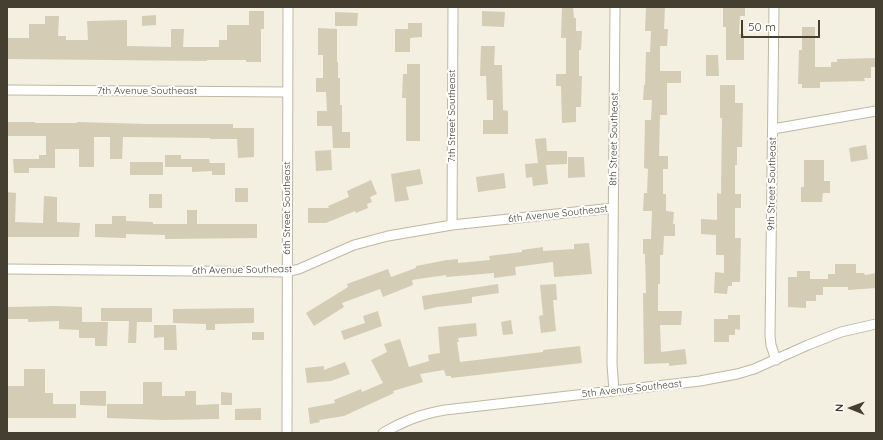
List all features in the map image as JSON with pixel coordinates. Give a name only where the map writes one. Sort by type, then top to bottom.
[{"type":"street","name":"6th Street Southeast","points":[[287,433],[288,7]]},
{"type":"street","name":"7th Street Southeast","points":[[452,7],[452,226]]},
{"type":"street","name":"8th Street Southeast","points":[[614,391],[612,373],[615,7]]},
{"type":"street","name":"9th Street Southeast","points":[[774,7],[770,336],[771,345],[776,360]]},
{"type":"street","name":"7th Avenue Southeast","points":[[7,90],[287,92]]},
{"type":"street","points":[[773,129],[876,111]]},
{"type":"street","name":"6th Avenue Southeast","points":[[7,269],[287,272],[299,269],[369,241],[418,230],[613,208]]},
{"type":"street","name":"5th Avenue Southeast","points":[[383,433],[408,420],[428,413],[445,410],[700,381],[736,374],[754,369],[841,332],[876,324]]},
{"type":"building","points":[[562,7],[573,7],[574,18],[576,18],[576,31],[582,31],[581,50],[579,50],[579,76],[582,76],[581,107],[576,107],[576,122],[562,123],[561,86],[556,86],[556,74],[566,74],[566,38],[561,38]]},
{"type":"building","points":[[646,7],[665,7],[664,29],[668,29],[667,46],[660,46],[660,71],[681,71],[681,83],[667,83],[667,115],[660,115],[659,156],[668,156],[668,169],[663,169],[663,194],[666,194],[666,211],[674,212],[673,224],[675,224],[675,236],[664,236],[663,255],[660,255],[658,311],[682,311],[681,325],[660,325],[661,352],[685,349],[687,364],[669,366],[669,363],[644,364],[643,293],[646,293],[643,239],[651,239],[652,211],[643,211],[644,193],[647,193],[648,169],[644,168],[645,120],[651,120],[652,100],[643,100],[646,52],[650,52],[651,31],[645,31]]},
{"type":"building","points":[[723,7],[745,7],[745,16],[740,16],[739,34],[744,34],[744,60],[726,60],[726,27],[723,27]]},
{"type":"building","points":[[249,11],[264,11],[264,29],[261,29],[261,62],[246,62],[246,60],[7,59],[7,38],[29,38],[29,24],[45,24],[45,16],[59,16],[58,36],[66,36],[66,40],[88,40],[87,21],[127,20],[127,46],[171,47],[171,29],[184,29],[183,47],[219,47],[219,40],[227,40],[227,25],[249,25]]},
{"type":"building","points":[[482,11],[505,12],[504,27],[482,26]]},
{"type":"building","points":[[335,12],[358,13],[357,26],[335,26]]},
{"type":"building","points":[[156,15],[156,25],[142,26],[142,16]]},
{"type":"building","points":[[408,23],[422,23],[422,37],[410,38],[410,52],[395,52],[395,29],[408,29]]},
{"type":"building","points":[[802,27],[815,27],[815,67],[831,67],[831,62],[837,62],[837,59],[876,58],[876,67],[871,67],[871,78],[864,78],[865,81],[820,82],[820,88],[802,88],[802,84],[798,84],[799,50],[802,50]]},
{"type":"building","points":[[318,28],[337,29],[337,62],[338,78],[340,78],[340,105],[342,105],[342,132],[350,132],[350,148],[333,148],[332,126],[317,126],[317,111],[327,111],[326,92],[316,92],[316,78],[323,78],[323,55],[318,55]]},
{"type":"building","points":[[481,46],[495,46],[494,65],[502,65],[503,110],[508,111],[508,134],[483,134],[483,120],[493,120],[493,100],[487,100],[486,76],[480,76]]},
{"type":"building","points":[[706,55],[718,55],[719,76],[706,76]]},
{"type":"building","points":[[407,64],[420,64],[420,141],[406,141],[406,98],[402,98],[403,74],[407,74]]},
{"type":"building","points":[[720,85],[735,85],[735,103],[743,103],[742,147],[737,147],[737,165],[735,165],[735,194],[741,194],[741,208],[735,208],[735,238],[741,238],[740,282],[732,282],[732,286],[728,286],[727,294],[714,293],[715,272],[724,273],[724,255],[716,255],[716,235],[701,234],[701,219],[717,220],[717,193],[721,194],[722,118],[720,118]]},
{"type":"building","points":[[7,122],[233,124],[233,128],[254,128],[254,157],[238,158],[237,139],[123,137],[122,159],[110,159],[110,137],[94,137],[94,167],[79,167],[79,149],[55,149],[55,168],[29,168],[29,173],[14,173],[13,159],[39,159],[39,155],[46,155],[46,136],[7,136]]},
{"type":"building","points":[[546,138],[547,151],[567,151],[567,164],[546,165],[548,184],[533,186],[532,177],[526,178],[525,164],[538,163],[535,139]]},
{"type":"building","points":[[866,145],[868,159],[851,162],[849,148]]},
{"type":"building","points":[[331,150],[332,170],[316,171],[315,151]]},
{"type":"building","points":[[165,155],[181,155],[181,159],[209,159],[210,163],[225,163],[225,175],[212,175],[212,171],[192,172],[192,167],[165,167]]},
{"type":"building","points":[[568,157],[584,157],[585,177],[568,178]]},
{"type":"building","points":[[804,160],[824,160],[824,181],[830,181],[830,193],[823,193],[822,202],[801,202],[801,187],[804,187]]},
{"type":"building","points":[[130,162],[163,162],[163,175],[130,175]]},
{"type":"building","points":[[420,169],[423,184],[406,187],[409,200],[395,202],[391,174]]},
{"type":"building","points":[[504,173],[506,188],[478,192],[476,177]]},
{"type":"building","points":[[371,180],[377,194],[370,197],[372,202],[367,204],[368,208],[356,213],[355,211],[326,223],[308,223],[308,208],[329,208],[328,206],[349,197],[347,191]]},
{"type":"building","points":[[235,188],[248,188],[248,202],[235,202]]},
{"type":"building","points":[[7,192],[16,193],[15,222],[43,223],[44,196],[57,197],[57,222],[80,223],[79,237],[7,237]]},
{"type":"building","points":[[149,194],[162,194],[162,208],[149,208]]},
{"type":"building","points":[[187,210],[197,210],[197,224],[257,224],[257,238],[165,239],[165,235],[126,234],[126,238],[95,237],[95,224],[112,224],[112,216],[126,216],[126,221],[153,222],[153,224],[187,224]]},
{"type":"building","points":[[589,243],[592,274],[554,277],[553,262],[515,267],[516,275],[494,278],[494,273],[446,277],[446,275],[412,280],[413,285],[383,297],[380,289],[342,303],[344,307],[314,326],[306,313],[348,287],[347,284],[388,269],[391,277],[416,268],[416,266],[447,260],[458,259],[458,263],[490,260],[489,256],[522,252],[522,250],[543,247],[543,251],[574,249],[574,244]]},
{"type":"building","points":[[835,264],[856,264],[856,273],[864,273],[865,275],[876,273],[876,288],[848,290],[848,287],[823,287],[823,295],[816,295],[816,301],[806,301],[806,308],[788,307],[788,277],[797,277],[797,271],[810,271],[810,279],[828,279],[828,274],[835,274]]},
{"type":"building","points":[[498,284],[499,293],[472,297],[472,303],[424,310],[422,296]]},
{"type":"building","points":[[556,284],[557,300],[553,300],[556,331],[541,333],[539,316],[543,315],[540,285]]},
{"type":"building","points":[[7,307],[82,307],[82,322],[108,322],[107,346],[95,346],[95,338],[79,338],[79,330],[59,329],[59,321],[28,322],[28,319],[7,319]]},
{"type":"building","points":[[101,308],[152,308],[152,322],[137,322],[136,343],[128,343],[129,321],[101,321]]},
{"type":"building","points":[[254,308],[254,323],[215,324],[215,330],[206,330],[206,324],[173,323],[173,309]]},
{"type":"building","points":[[378,311],[382,326],[344,340],[341,331],[365,323],[363,316]]},
{"type":"building","points":[[728,315],[740,315],[740,330],[735,329],[735,335],[729,335],[729,342],[714,342],[714,319],[728,319]]},
{"type":"building","points":[[511,320],[513,334],[503,335],[501,322]]},
{"type":"building","points":[[476,323],[477,336],[458,338],[459,342],[457,342],[460,362],[580,346],[582,363],[451,378],[451,376],[446,376],[444,370],[420,374],[423,382],[393,391],[394,393],[344,416],[319,420],[320,422],[310,424],[308,408],[335,403],[334,400],[361,389],[362,392],[383,383],[371,360],[387,352],[384,344],[400,339],[409,367],[429,361],[428,355],[440,353],[438,327]]},
{"type":"building","points":[[154,325],[176,325],[177,350],[164,350],[164,337],[154,338]]},
{"type":"building","points":[[252,332],[264,332],[264,340],[252,340]]},
{"type":"building","points":[[345,362],[350,374],[331,381],[307,383],[305,368],[324,366],[324,370]]},
{"type":"building","points":[[24,369],[45,369],[45,393],[53,393],[53,404],[76,404],[76,418],[7,418],[7,386],[24,386]]},
{"type":"building","points":[[143,382],[162,382],[162,396],[185,396],[185,391],[196,391],[196,405],[219,404],[219,419],[163,420],[107,418],[107,404],[143,404]]},
{"type":"building","points":[[80,391],[106,391],[106,406],[80,405]]},
{"type":"building","points":[[221,392],[232,393],[232,405],[221,405]]},
{"type":"building","points":[[261,408],[261,420],[235,420],[235,409]]}]
